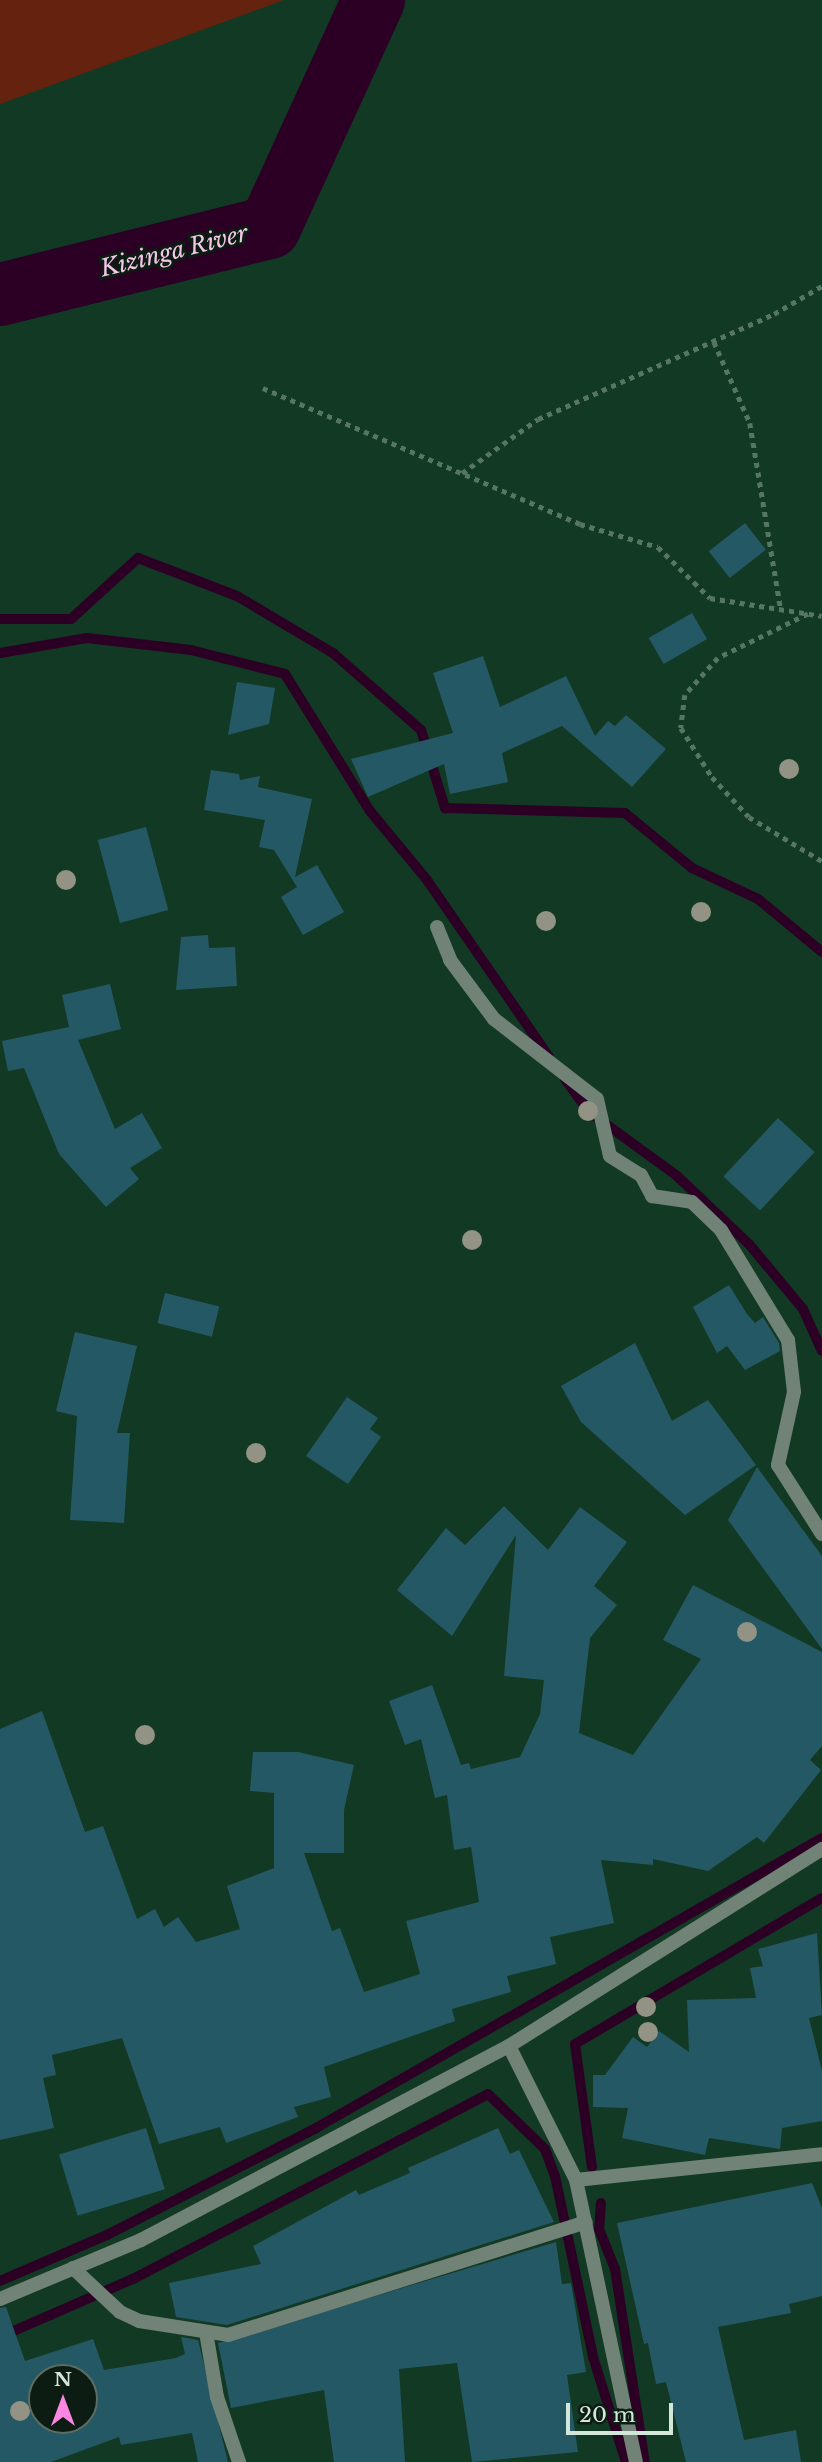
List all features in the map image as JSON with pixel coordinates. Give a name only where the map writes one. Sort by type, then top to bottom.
[{"type":"street","points":[[437,927],[450,960],[494,1019],[597,1099],[610,1156],[640,1175],[657,1199],[700,1207],[741,1261],[788,1340],[794,1392],[778,1465],[822,1534]]},
{"type":"street","points":[[0,2299],[141,2239],[509,2046],[822,1849]]},
{"type":"street","points":[[509,2046],[576,2180],[636,2462]]},
{"type":"street","points":[[576,2180],[822,2154]]},
{"type":"street","points":[[73,2268],[139,2321],[228,2335],[586,2222]]},
{"type":"street","points":[[206,2332],[226,2431],[239,2462]]},
{"type":"path","points":[[461,473],[538,419],[714,342],[822,286]]},
{"type":"path","points":[[714,342],[750,423],[781,610]]},
{"type":"path","points":[[263,388],[580,524],[658,547],[710,597],[822,617]]},
{"type":"path","points":[[810,613],[718,658],[685,695],[681,728],[712,777],[749,817],[822,861]]},
{"type":"shaded area","points":[[0,0],[284,0],[0,104]]},
{"type":"building","points":[[745,523],[766,550],[730,578],[709,551]]},
{"type":"building","points":[[692,613],[707,639],[664,664],[649,638]]},
{"type":"building","points":[[483,656],[500,707],[566,676],[595,736],[608,721],[615,726],[626,715],[666,749],[632,787],[562,726],[502,753],[508,782],[450,794],[444,764],[368,797],[351,759],[453,733],[433,673]]},
{"type":"building","points":[[237,682],[275,688],[269,724],[228,735]]},
{"type":"building","points":[[211,770],[239,774],[240,780],[260,776],[258,787],[312,799],[295,877],[317,865],[344,912],[303,935],[281,897],[297,887],[274,850],[259,847],[265,820],[204,810]]},
{"type":"building","points":[[146,827],[168,910],[120,923],[98,840]]},
{"type":"building","points":[[208,935],[209,948],[235,947],[237,986],[176,990],[181,937]]},
{"type":"building","points":[[110,984],[121,1029],[78,1040],[115,1129],[142,1113],[162,1148],[130,1168],[139,1179],[106,1207],[59,1154],[24,1068],[8,1071],[2,1041],[69,1027],[62,995]]},
{"type":"building","points":[[778,1118],[815,1152],[760,1211],[723,1177]]},
{"type":"building","points":[[729,1285],[747,1314],[755,1323],[763,1317],[779,1343],[780,1351],[745,1370],[727,1346],[717,1353],[693,1307]]},
{"type":"building","points":[[165,1293],[219,1307],[212,1337],[158,1323]]},
{"type":"building","points":[[75,1332],[137,1346],[117,1433],[130,1433],[124,1523],[70,1520],[77,1416],[56,1411]]},
{"type":"building","points":[[635,1343],[672,1421],[708,1400],[756,1465],[685,1515],[581,1422],[561,1386]]},
{"type":"building","points":[[347,1397],[378,1418],[370,1429],[381,1437],[348,1484],[306,1456]]},
{"type":"building","points":[[757,1467],[822,1556],[822,1649],[728,1520]]},
{"type":"building","points":[[504,1506],[548,1550],[580,1507],[627,1542],[594,1586],[617,1605],[590,1638],[579,1733],[633,1755],[701,1659],[663,1640],[693,1585],[822,1652],[822,1746],[810,1760],[821,1770],[764,1843],[757,1837],[708,1871],[653,1859],[653,1865],[601,1860],[614,1923],[550,1937],[556,1964],[507,1976],[511,1992],[452,2009],[455,2021],[324,2067],[331,2097],[294,2107],[298,2117],[226,2143],[220,2127],[159,2144],[122,2038],[52,2055],[56,2075],[43,2078],[54,2128],[0,2140],[0,1729],[42,1711],[85,1832],[103,1826],[137,1919],[155,1909],[164,1927],[178,1917],[196,1942],[240,1929],[227,1886],[274,1868],[274,1793],[250,1791],[253,1752],[298,1752],[354,1765],[344,1810],[344,1853],[304,1853],[332,1931],[340,1928],[364,1992],[420,1974],[406,1921],[479,1902],[471,1847],[454,1850],[447,1795],[435,1798],[421,1739],[405,1745],[389,1701],[432,1685],[461,1765],[469,1763],[471,1769],[520,1757],[540,1714],[544,1680],[504,1676],[516,1535],[452,1636],[397,1590],[446,1528],[465,1545]]},
{"type":"building","points":[[817,1933],[822,2015],[809,2018],[822,2071],[822,2121],[782,2128],[780,2149],[709,2138],[705,2155],[622,2138],[628,2108],[593,2107],[593,2075],[605,2075],[633,2037],[647,2047],[659,2031],[689,2052],[687,2000],[756,1998],[750,1968],[763,1966],[758,1949]]},
{"type":"building","points":[[146,2128],[165,2189],[78,2216],[59,2155]]},
{"type":"building","points":[[498,2128],[510,2154],[519,2150],[554,2222],[227,2325],[176,2317],[169,2283],[261,2264],[253,2246],[356,2190],[359,2195],[410,2173],[408,2168]]},
{"type":"building","points":[[812,2183],[822,2208],[822,2296],[789,2304],[791,2313],[718,2327],[744,2440],[796,2430],[801,2462],[686,2462],[666,2382],[656,2384],[648,2343],[644,2344],[617,2223]]},
{"type":"building","points":[[556,2242],[562,2284],[571,2283],[586,2372],[567,2375],[578,2452],[472,2462],[457,2363],[399,2369],[405,2462],[334,2462],[324,2390],[231,2408],[218,2343]]},
{"type":"building","points":[[6,2307],[25,2361],[93,2339],[104,2370],[176,2358],[185,2354],[181,2337],[198,2340],[228,2462],[198,2462],[192,2433],[121,2445],[119,2437],[51,2462],[0,2462],[0,2308]]},
{"type":"waterway","name":"Kizinga River","points":[[0,294],[269,227],[373,0]]},
{"type":"waterway","points":[[0,619],[71,619],[138,558],[237,596],[333,653],[421,730],[445,808],[625,813],[692,868],[758,899],[822,952]]},
{"type":"waterway","points":[[0,653],[87,638],[191,650],[285,674],[370,811],[427,880],[549,1057]]},
{"type":"waterway","points":[[565,1079],[588,1111],[677,1176],[749,1244],[803,1309],[822,1351]]},
{"type":"waterway","points":[[0,2281],[107,2235],[316,2128],[822,1838]]},
{"type":"waterway","points":[[592,2167],[575,2044],[822,1898]]},
{"type":"waterway","points":[[0,2337],[133,2279],[488,2094],[545,2149],[555,2176],[593,2357],[626,2462]]},
{"type":"waterway","points":[[601,2203],[599,2229],[615,2269],[645,2462]]}]
